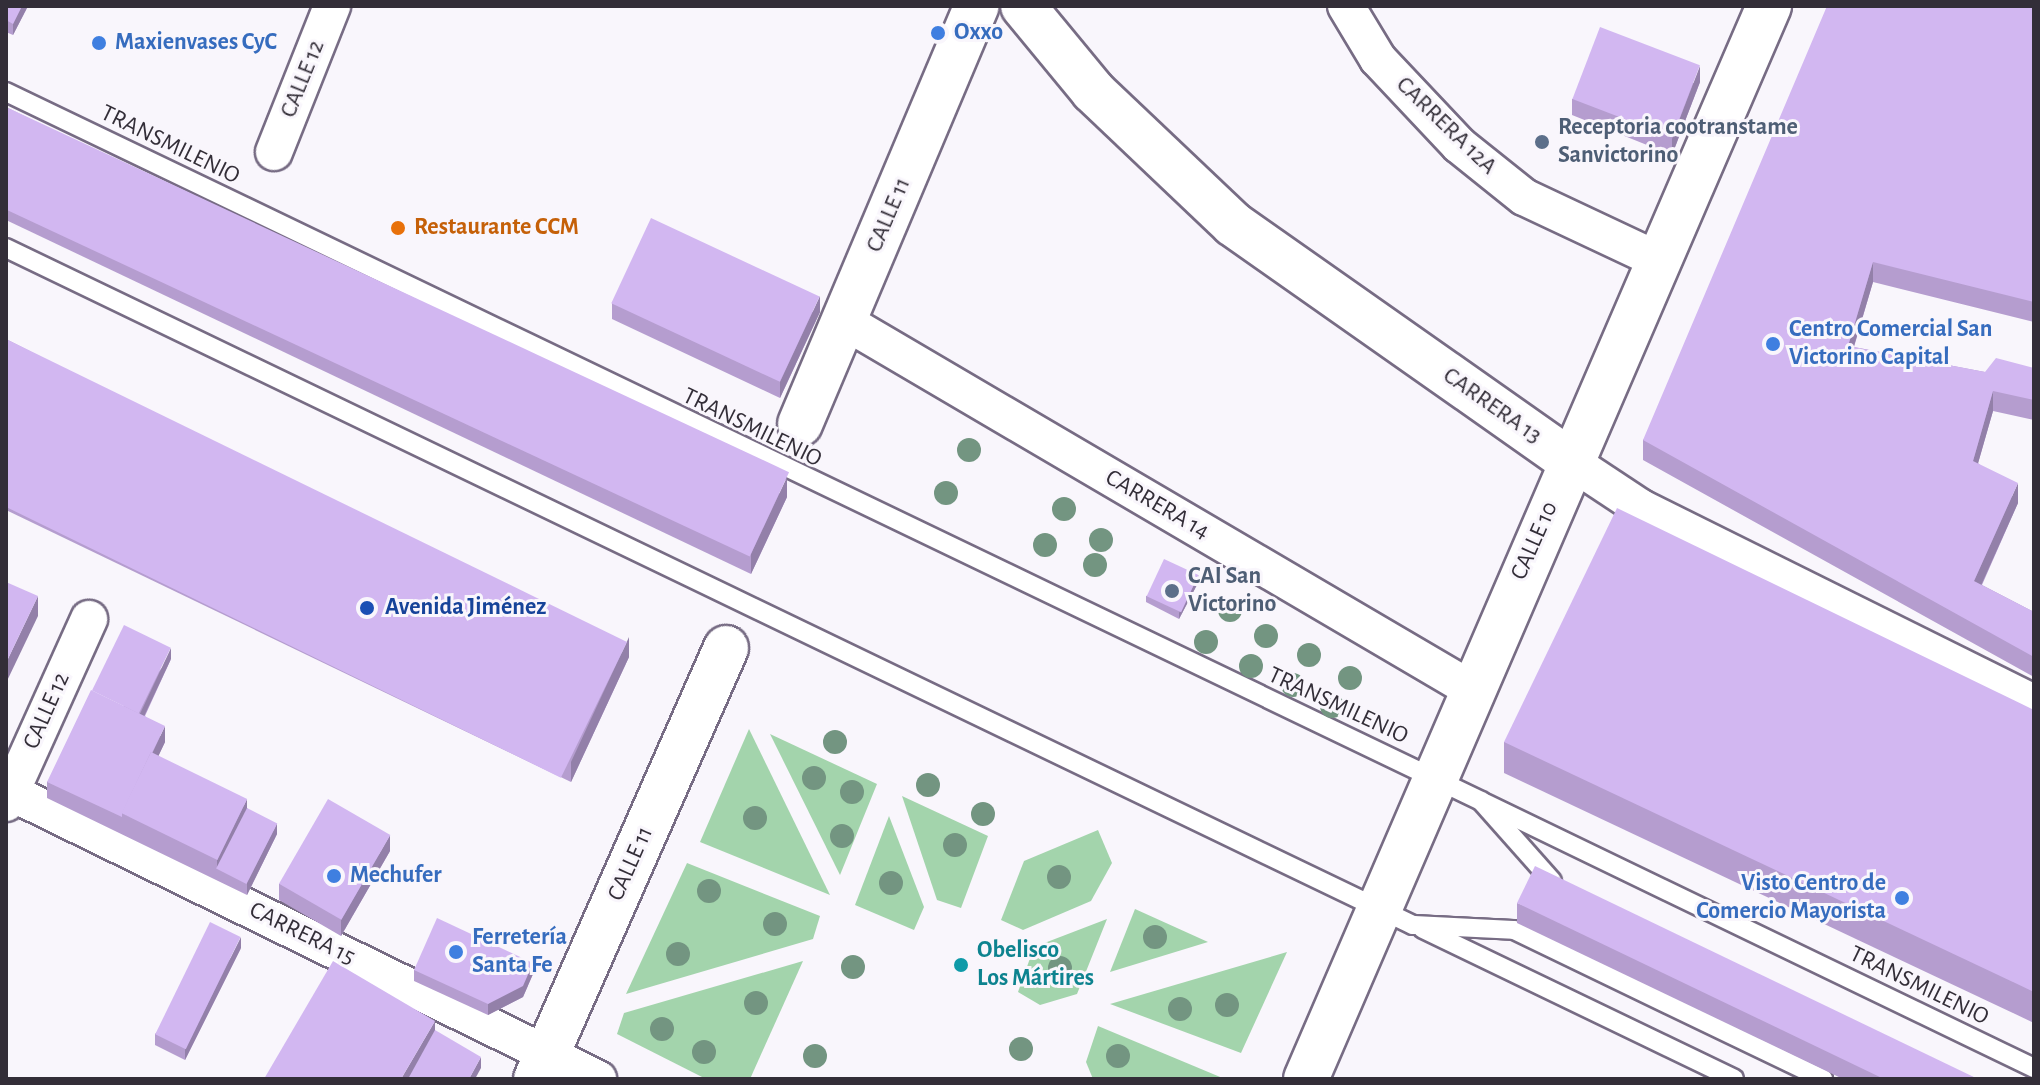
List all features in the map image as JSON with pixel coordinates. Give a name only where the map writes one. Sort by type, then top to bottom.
[{"type":"street","name":"CALLE 12","points":[[274,152],[332,6]]},
{"type":"street","name":"CALLE 11","points":[[800,424],[977,6]]},
{"type":"street","name":"CARRERA 13","points":[[1023,6],[1093,91],[1233,224],[1570,461],[1641,508],[2034,703]]},
{"type":"street","name":"CARRERA 12A","points":[[1346,6],[1378,59],[1459,145],[1524,197],[1658,260]]},
{"type":"street","name":"CALLE 10","points":[[1306,1079],[1395,916],[1431,777],[1769,6]]},
{"type":"street","name":"CARRERA 14","points":[[844,321],[1471,689]]},
{"type":"street","name":"CALLE 12","points":[[7,795],[89,619]]},
{"type":"street","name":"CALLE 11","points":[[542,1066],[726,648]]},
{"type":"street","name":"CARRERA 15","points":[[7,795],[542,1066],[598,1079]]},
{"type":"lane","name":"TRANSMILENIO","points":[[6,92],[2034,1068]]},
{"type":"lane","points":[[6,248],[1734,1079]]},
{"type":"lane","name":"TRANSMILENIO","points":[[1481,801],[1542,877],[1570,890]]},
{"type":"lane","points":[[1395,916],[1514,930],[1823,1079]]},
{"type":"green space","points":[[749,729],[830,895],[700,842]]},
{"type":"green space","points":[[770,734],[877,784],[840,875]]},
{"type":"green space","points":[[902,796],[988,836],[961,908],[937,900]]},
{"type":"green space","points":[[889,816],[924,907],[914,930],[855,905]]},
{"type":"green space","points":[[1098,830],[1112,863],[1091,901],[1023,930],[1001,920],[1024,861]]},
{"type":"green space","points":[[687,863],[820,916],[813,939],[626,994]]},
{"type":"green space","points":[[1135,909],[1208,942],[1110,972]]},
{"type":"green space","points":[[1107,919],[1077,994],[1040,1005],[1018,992],[1034,947]]},
{"type":"green space","points":[[1287,952],[1241,1053],[1110,1004]]},
{"type":"green space","points":[[803,961],[750,1079],[706,1079],[617,1034],[624,1013]]},
{"type":"green space","points":[[1098,1026],[1225,1079],[1093,1079],[1086,1062]]},
{"type":"building","points":[[6,6],[22,6],[13,24],[6,20]]},
{"type":"building","name":"Centro Comercial San Victorino Capital","points":[[1827,6],[2034,6],[2034,302],[1873,262],[1848,346],[1985,372],[1996,358],[2034,368],[2034,400],[1993,391],[1973,461],[2018,483],[1974,581],[2034,612],[2034,657],[1643,440]]},
{"type":"building","points":[[1600,27],[1700,65],[1672,137],[1572,99]]},
{"type":"building","points":[[6,107],[789,472],[750,556],[6,210]]},
{"type":"building","points":[[651,218],[820,297],[780,382],[611,303]]},
{"type":"building","name":"Avenida Jiménez","points":[[6,339],[627,642],[561,778],[6,507]]},
{"type":"building","name":"Visto Centro de Comercio Mayorista","points":[[1617,508],[2034,710],[2034,992],[1504,742]]},
{"type":"building","name":"CAI San Victorino","points":[[1164,559],[1198,575],[1181,612],[1147,596]]},
{"type":"building","points":[[6,582],[38,596],[6,663]]},
{"type":"building","points":[[124,625],[171,648],[139,713],[92,691]]},
{"type":"building","points":[[91,690],[165,726],[122,817],[47,782]]},
{"type":"building","points":[[151,752],[247,799],[217,860],[121,813]]},
{"type":"building","name":"Mechufer","points":[[328,799],[390,835],[341,920],[279,884]]},
{"type":"building","points":[[247,808],[277,823],[246,884],[216,869]]},
{"type":"building","points":[[1535,866],[1978,1079],[1884,1079],[1517,903]]},
{"type":"building","name":"Ferretería Santa Fe","points":[[437,918],[533,963],[523,986],[488,1004],[414,970]]},
{"type":"building","points":[[210,922],[241,937],[186,1049],[155,1034]]},
{"type":"building","points":[[333,961],[435,1021],[401,1079],[264,1079]]},
{"type":"building","points":[[435,1030],[481,1057],[469,1079],[408,1079]]},
{"type":"place","name":"Oxxo","points":[[938,33]]},
{"type":"place","name":"Maxienvases CyC","points":[[99,43]]},
{"type":"place","name":"Receptoria cootranstame Sanvictorino","points":[[1542,142]]},
{"type":"place","name":"Restaurante CCM","points":[[398,228]]},
{"type":"place","name":"Centro Comercial San Victorino Capital","points":[[1773,344]]},
{"type":"place","name":"CAI San Victorino","points":[[1172,591]]},
{"type":"place","name":"Avenida Jiménez","points":[[367,608]]},
{"type":"place","name":"Mechufer","points":[[334,876]]},
{"type":"place","name":"Visto Centro de Comercio Mayorista","points":[[1902,898]]},
{"type":"place","name":"Ferretería Santa Fe","points":[[456,952]]},
{"type":"place","name":"Obelisco Los Mártires","points":[[961,965]]}]
